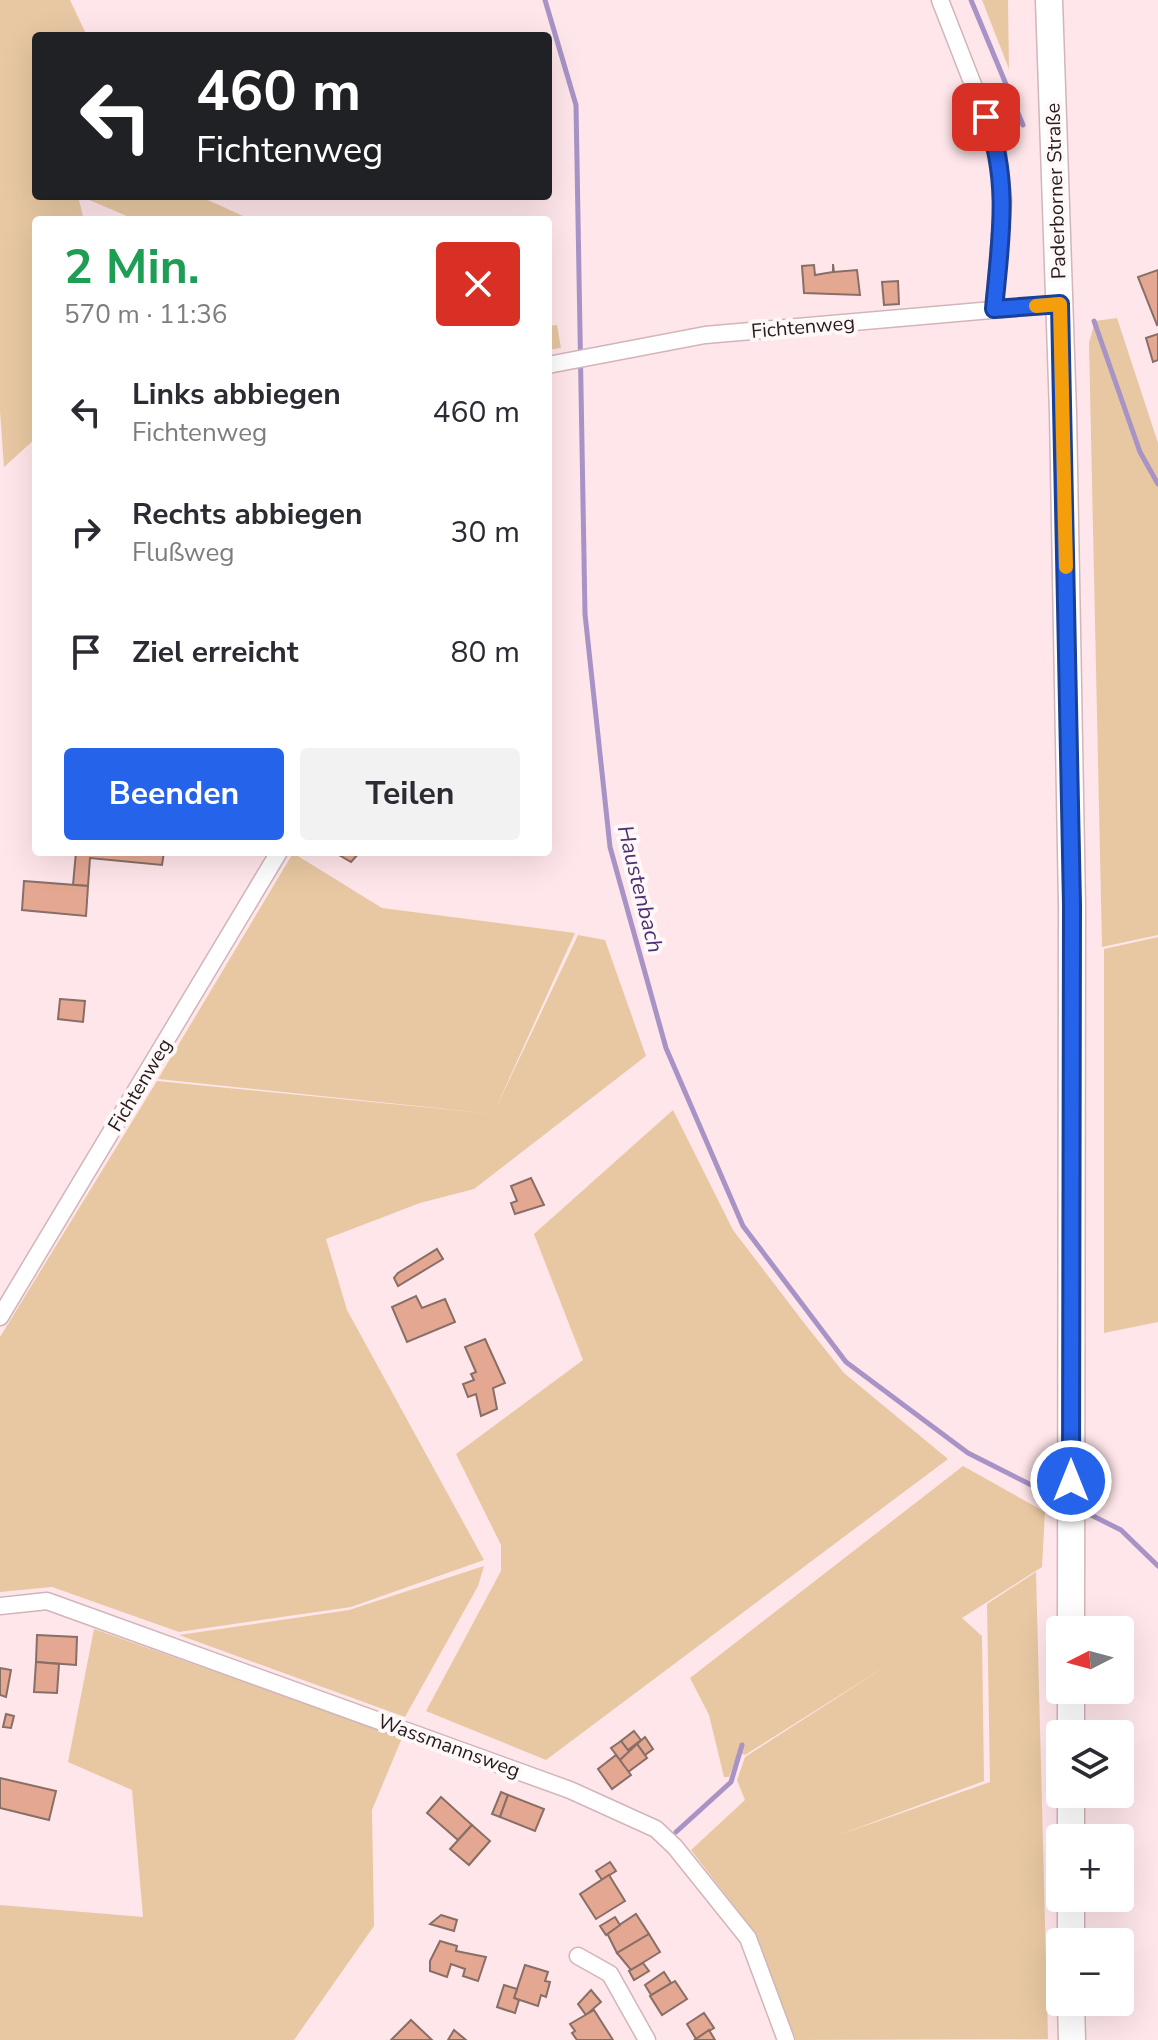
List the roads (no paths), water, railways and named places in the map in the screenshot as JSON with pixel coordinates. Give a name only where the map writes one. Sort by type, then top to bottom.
[{"type":"main road","name":"Paderborner Straße","points":[[1049,0],[1060,304],[1072,905],[1071,1616]]},
{"type":"main road","points":[[1071,2016],[1072,2040]]},
{"type":"street","points":[[940,0],[997,146],[1003,201],[994,309]]},
{"type":"street","name":"Fichtenweg","points":[[556,364],[705,335],[1060,304]]},
{"type":"street","name":"Fichtenweg","points":[[0,1317],[277,856]]},
{"type":"street","name":"Wassmannsweg","points":[[0,1606],[47,1601],[570,1790],[656,1829],[675,1847],[748,1938],[786,2040]]},
{"type":"street","points":[[578,1956],[610,1974],[647,2040]]},
{"type":"waterway","name":"Haustenbach","points":[[545,0],[576,105],[585,614],[610,847],[666,1048],[743,1226],[846,1362],[968,1453],[1061,1500]]},
{"type":"waterway","points":[[971,0],[1023,125]]},
{"type":"waterway","points":[[1094,321],[1140,452],[1158,484]]},
{"type":"waterway","name":"Haustenbach","points":[[1081,1510],[1121,1530],[1158,1566]]},
{"type":"waterway","points":[[676,1832],[731,1782],[742,1745]]}]
